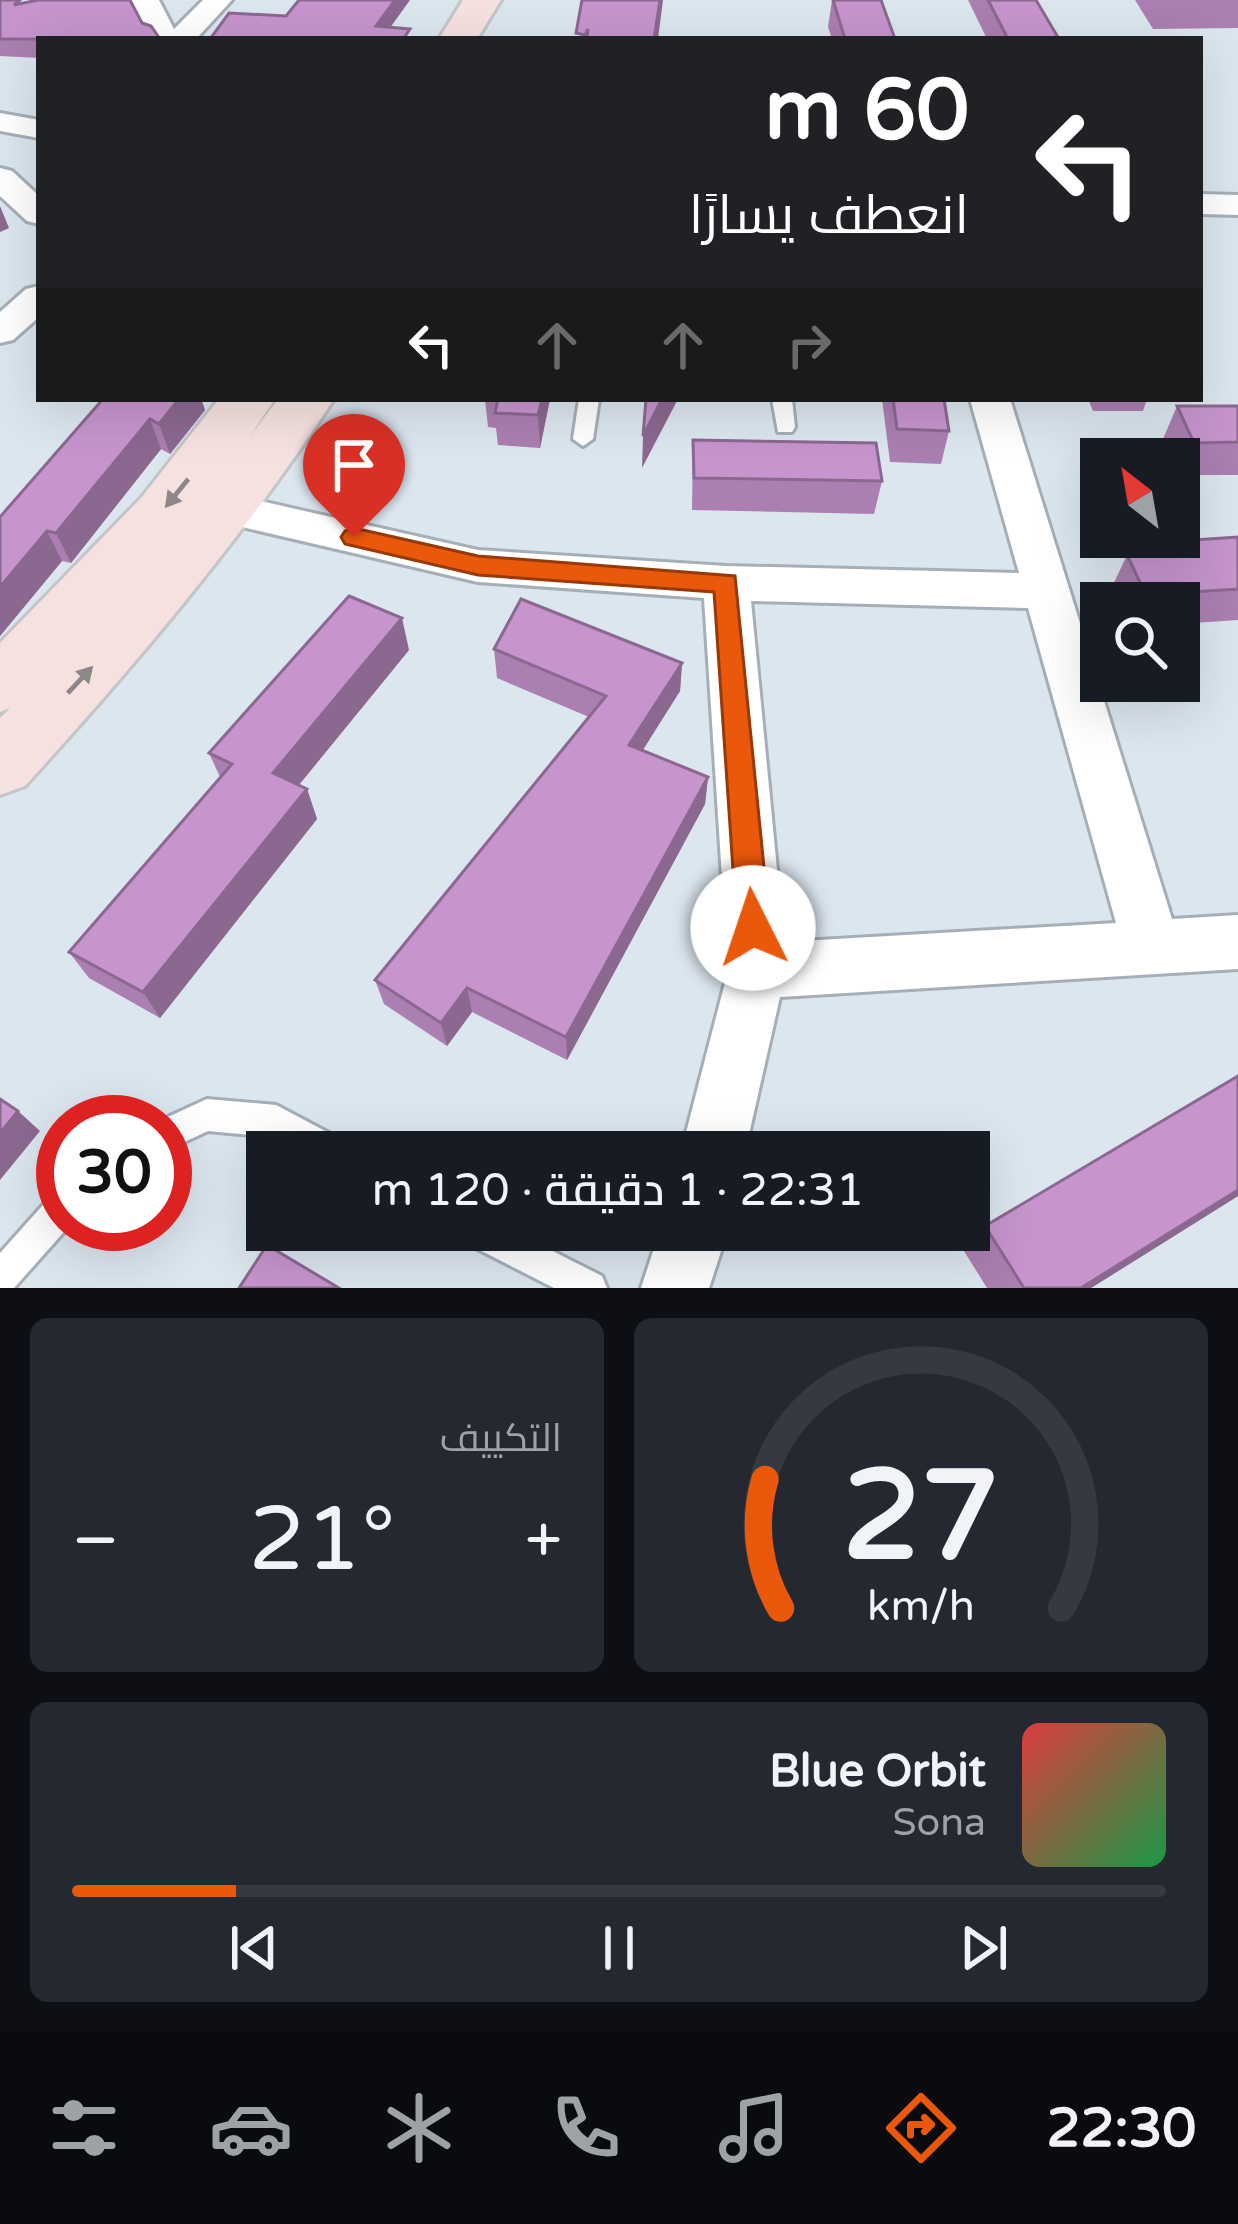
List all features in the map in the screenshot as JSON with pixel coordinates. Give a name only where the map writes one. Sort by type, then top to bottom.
[{"type":"main road","points":[[460,36],[482,0]]},
{"type":"main road","points":[[498,36],[519,0]]},
{"type":"main road","points":[[0,685],[161,513],[245,402]]},
{"type":"main road","points":[[0,765],[116,643],[229,509],[304,402]]},
{"type":"street","points":[[145,0],[164,36]]},
{"type":"street","points":[[183,36],[218,0]]},
{"type":"street","points":[[0,122],[36,128]]},
{"type":"street","points":[[0,178],[36,211]]},
{"type":"street","points":[[1203,204],[1238,205]]},
{"type":"street","points":[[0,332],[36,300]]},
{"type":"street","points":[[991,402],[1151,944]]},
{"type":"street","points":[[229,509],[478,566],[726,583],[1047,591]]},
{"type":"street","points":[[718,1131],[757,971],[726,583]]},
{"type":"street","points":[[757,971],[1151,944],[1238,943]]},
{"type":"street","points":[[675,1288],[687,1251]]},
{"type":"lane","points":[[583,439],[589,402]]},
{"type":"lane","points":[[782,402],[785,427]]},
{"type":"lane","points":[[192,1122],[208,1115],[276,1120],[296,1131]]},
{"type":"lane","points":[[0,1278],[36,1238]]},
{"type":"lane","points":[[517,1251],[590,1288]]},
{"type":"building","points":[[0,0],[20,0],[14,5],[38,0],[130,0],[142,23],[158,36],[36,36],[0,39]]},
{"type":"building","points":[[299,0],[395,0],[376,26],[410,29],[405,36],[212,36],[229,13],[286,16]]},
{"type":"building","points":[[582,0],[660,0],[654,36],[587,36],[588,29],[585,35],[576,33]]},
{"type":"building","points":[[833,0],[881,0],[894,36],[844,36]]},
{"type":"building","points":[[988,0],[1036,0],[1057,36],[1006,36]]},
{"type":"building","points":[[100,402],[177,402],[159,424],[150,419],[56,533],[47,531],[0,587],[0,517]]},
{"type":"building","points":[[497,402],[541,402],[538,415],[495,413]]},
{"type":"building","points":[[646,402],[660,402],[643,436]]},
{"type":"building","points":[[893,402],[944,402],[949,431],[897,429]]},
{"type":"building","points":[[1177,406],[1238,406],[1238,442],[1200,443],[1200,438],[1192,438]]},
{"type":"building","points":[[693,440],[876,443],[882,481],[694,478]]},
{"type":"building","points":[[1238,537],[1238,589],[1200,591],[1200,582],[1140,582],[1128,558],[1200,558],[1200,540]]},
{"type":"building","points":[[349,596],[402,618],[273,773],[307,789],[143,992],[69,952],[232,764],[209,753]]},
{"type":"building","points":[[521,599],[682,663],[629,745],[708,777],[566,1037],[467,988],[441,1023],[375,980],[606,696],[494,649]]},
{"type":"building","points":[[1238,1076],[1238,1190],[1081,1288],[1024,1288],[990,1234],[990,1223]]},
{"type":"building","points":[[0,1099],[18,1111],[0,1133]]},
{"type":"building","points":[[263,1251],[277,1251],[339,1288],[239,1288]]},
{"type":"route","points":[[354,537],[478,566],[726,583],[753,928]]}]
